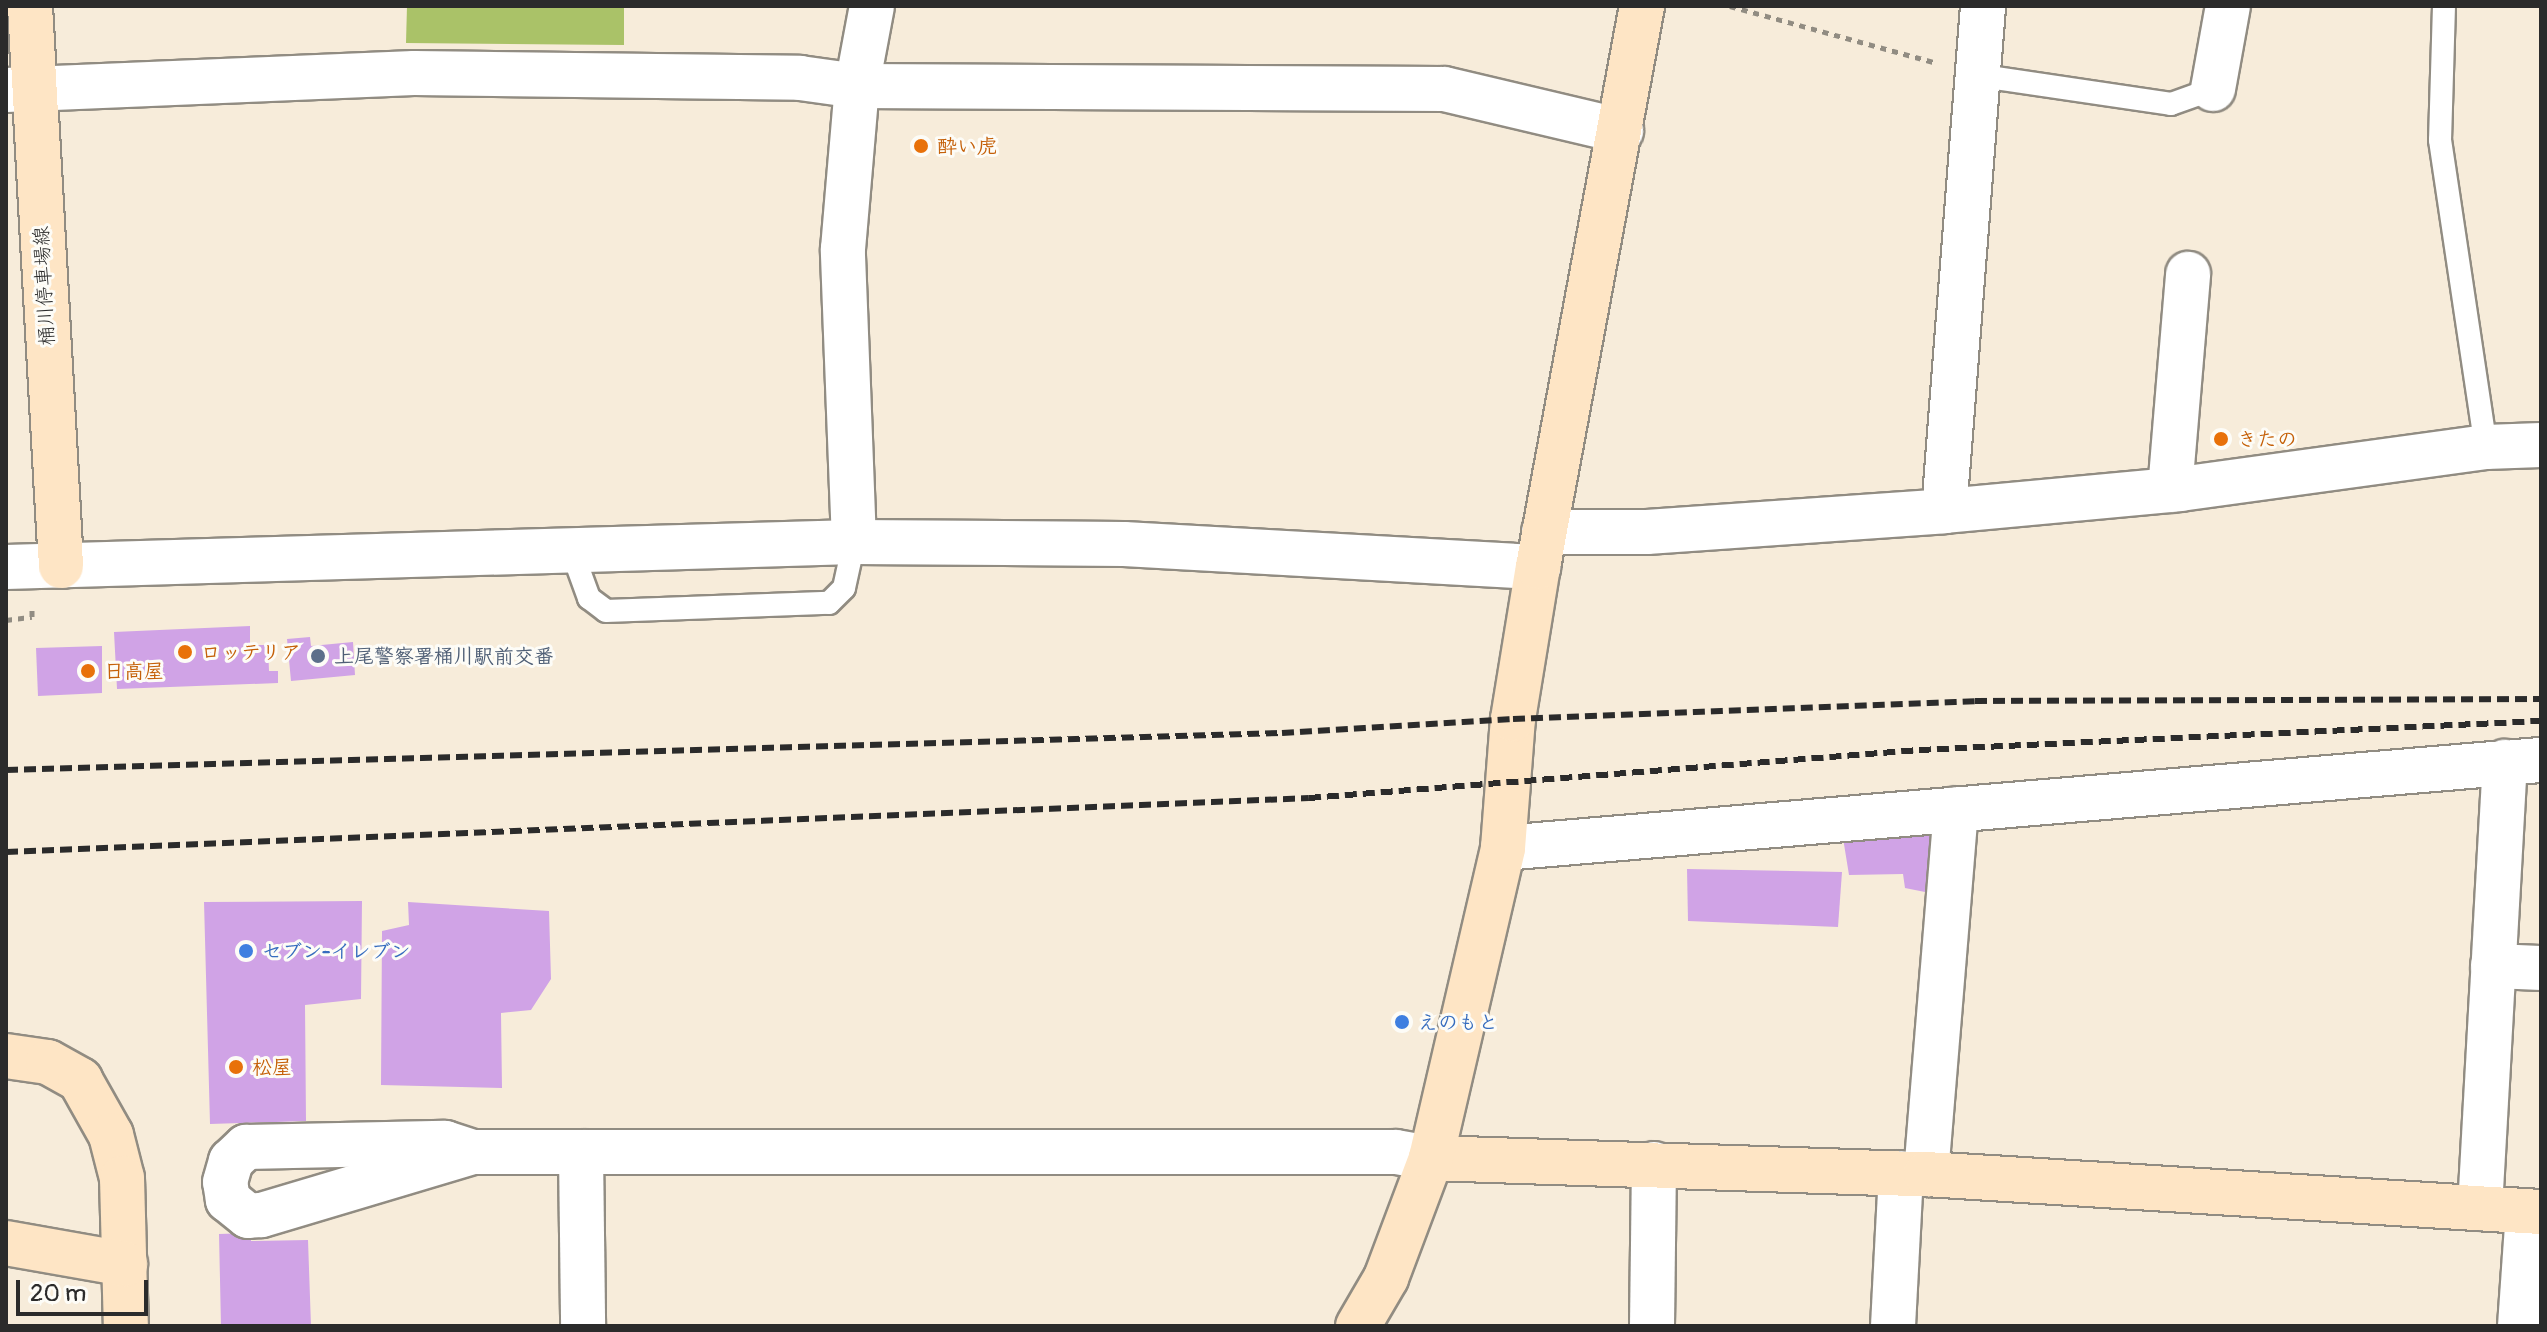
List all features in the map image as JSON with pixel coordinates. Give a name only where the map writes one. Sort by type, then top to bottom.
[{"type":"street","name":"桶川停車場線","points":[[30,6],[19,88],[61,566]]},
{"type":"street","points":[[854,542],[843,249],[857,86],[872,6]]},
{"type":"street","points":[[1358,1326],[1386,1278],[1431,1158],[1503,848],[1513,719],[1541,550],[1642,6]]},
{"type":"street","points":[[1944,511],[1982,76],[1983,6]]},
{"type":"street","points":[[2213,89],[2228,6]]},
{"type":"street","points":[[19,88],[414,73],[800,78],[857,86],[1444,89],[1621,131]]},
{"type":"street","points":[[2170,490],[2188,274]]},
{"type":"street","points":[[6,567],[573,554],[854,542],[1541,550],[1647,532],[1944,511],[2170,490],[2486,447],[2541,445]]},
{"type":"street","points":[[1503,848],[2523,761],[2493,966],[2480,1208]]},
{"type":"street","points":[[1893,1326],[1914,1174],[1956,809]]},
{"type":"street","points":[[2493,966],[2541,968]]},
{"type":"street","points":[[6,1056],[48,1062],[80,1080],[98,1109],[122,1178],[126,1326]]},
{"type":"street","points":[[473,1152],[1396,1152],[1431,1158],[1914,1174],[2534,1212],[2520,1326]]},
{"type":"street","points":[[581,1152],[583,1326]]},
{"type":"street","points":[[1652,1326],[1654,1164]]},
{"type":"street","points":[[6,1243],[125,1264]]},
{"type":"lane","points":[[2444,6],[2440,140],[2486,447]]},
{"type":"lane","points":[[1982,76],[2171,104],[2213,89]]},
{"type":"lane","points":[[573,554],[589,598],[606,611],[829,603],[844,588],[854,542]]},
{"type":"path","points":[[1730,6],[1982,76]]},
{"type":"path","points":[[6,620],[32,617]]},
{"type":"green space","points":[[407,6],[624,6],[624,45],[406,43]]},
{"type":"building","points":[[250,626],[250,645],[268,645],[269,671],[278,671],[278,683],[117,689],[114,632]]},
{"type":"building","points":[[310,637],[311,646],[353,642],[355,675],[291,681],[287,639]]},
{"type":"building","points":[[102,646],[102,693],[38,696],[36,648]]},
{"type":"building","points":[[1913,832],[1933,837],[1925,892],[1905,888],[1903,874],[1849,875],[1843,838]]},
{"type":"building","points":[[1687,869],[1842,872],[1838,927],[1688,921]]},
{"type":"building","points":[[362,901],[361,999],[305,1005],[306,1121],[210,1124],[204,902]]},
{"type":"building","points":[[408,902],[549,911],[551,979],[531,1010],[501,1013],[502,1088],[381,1085],[382,931],[409,925]]},
{"type":"building","points":[[251,1233],[251,1241],[308,1240],[311,1326],[221,1326],[219,1234]]},
{"type":"railway","points":[[6,770],[1282,733],[1513,719],[1975,701],[2541,699]]},
{"type":"railway","points":[[6,852],[1309,798],[1919,750],[2541,721]]},
{"type":"place","name":"酔い虎","points":[[921,146]]},
{"type":"place","name":"きたの","points":[[2221,439]]},
{"type":"place","name":"ロッテリア","points":[[185,652]]},
{"type":"place","name":"上尾警察署桶川駅前交番","points":[[318,656]]},
{"type":"place","name":"日高屋","points":[[88,671]]},
{"type":"place","name":"セブン-イレブン","points":[[246,951]]},
{"type":"place","name":"えのもと","points":[[1402,1022]]},
{"type":"place","name":"松屋","points":[[236,1067]]}]
